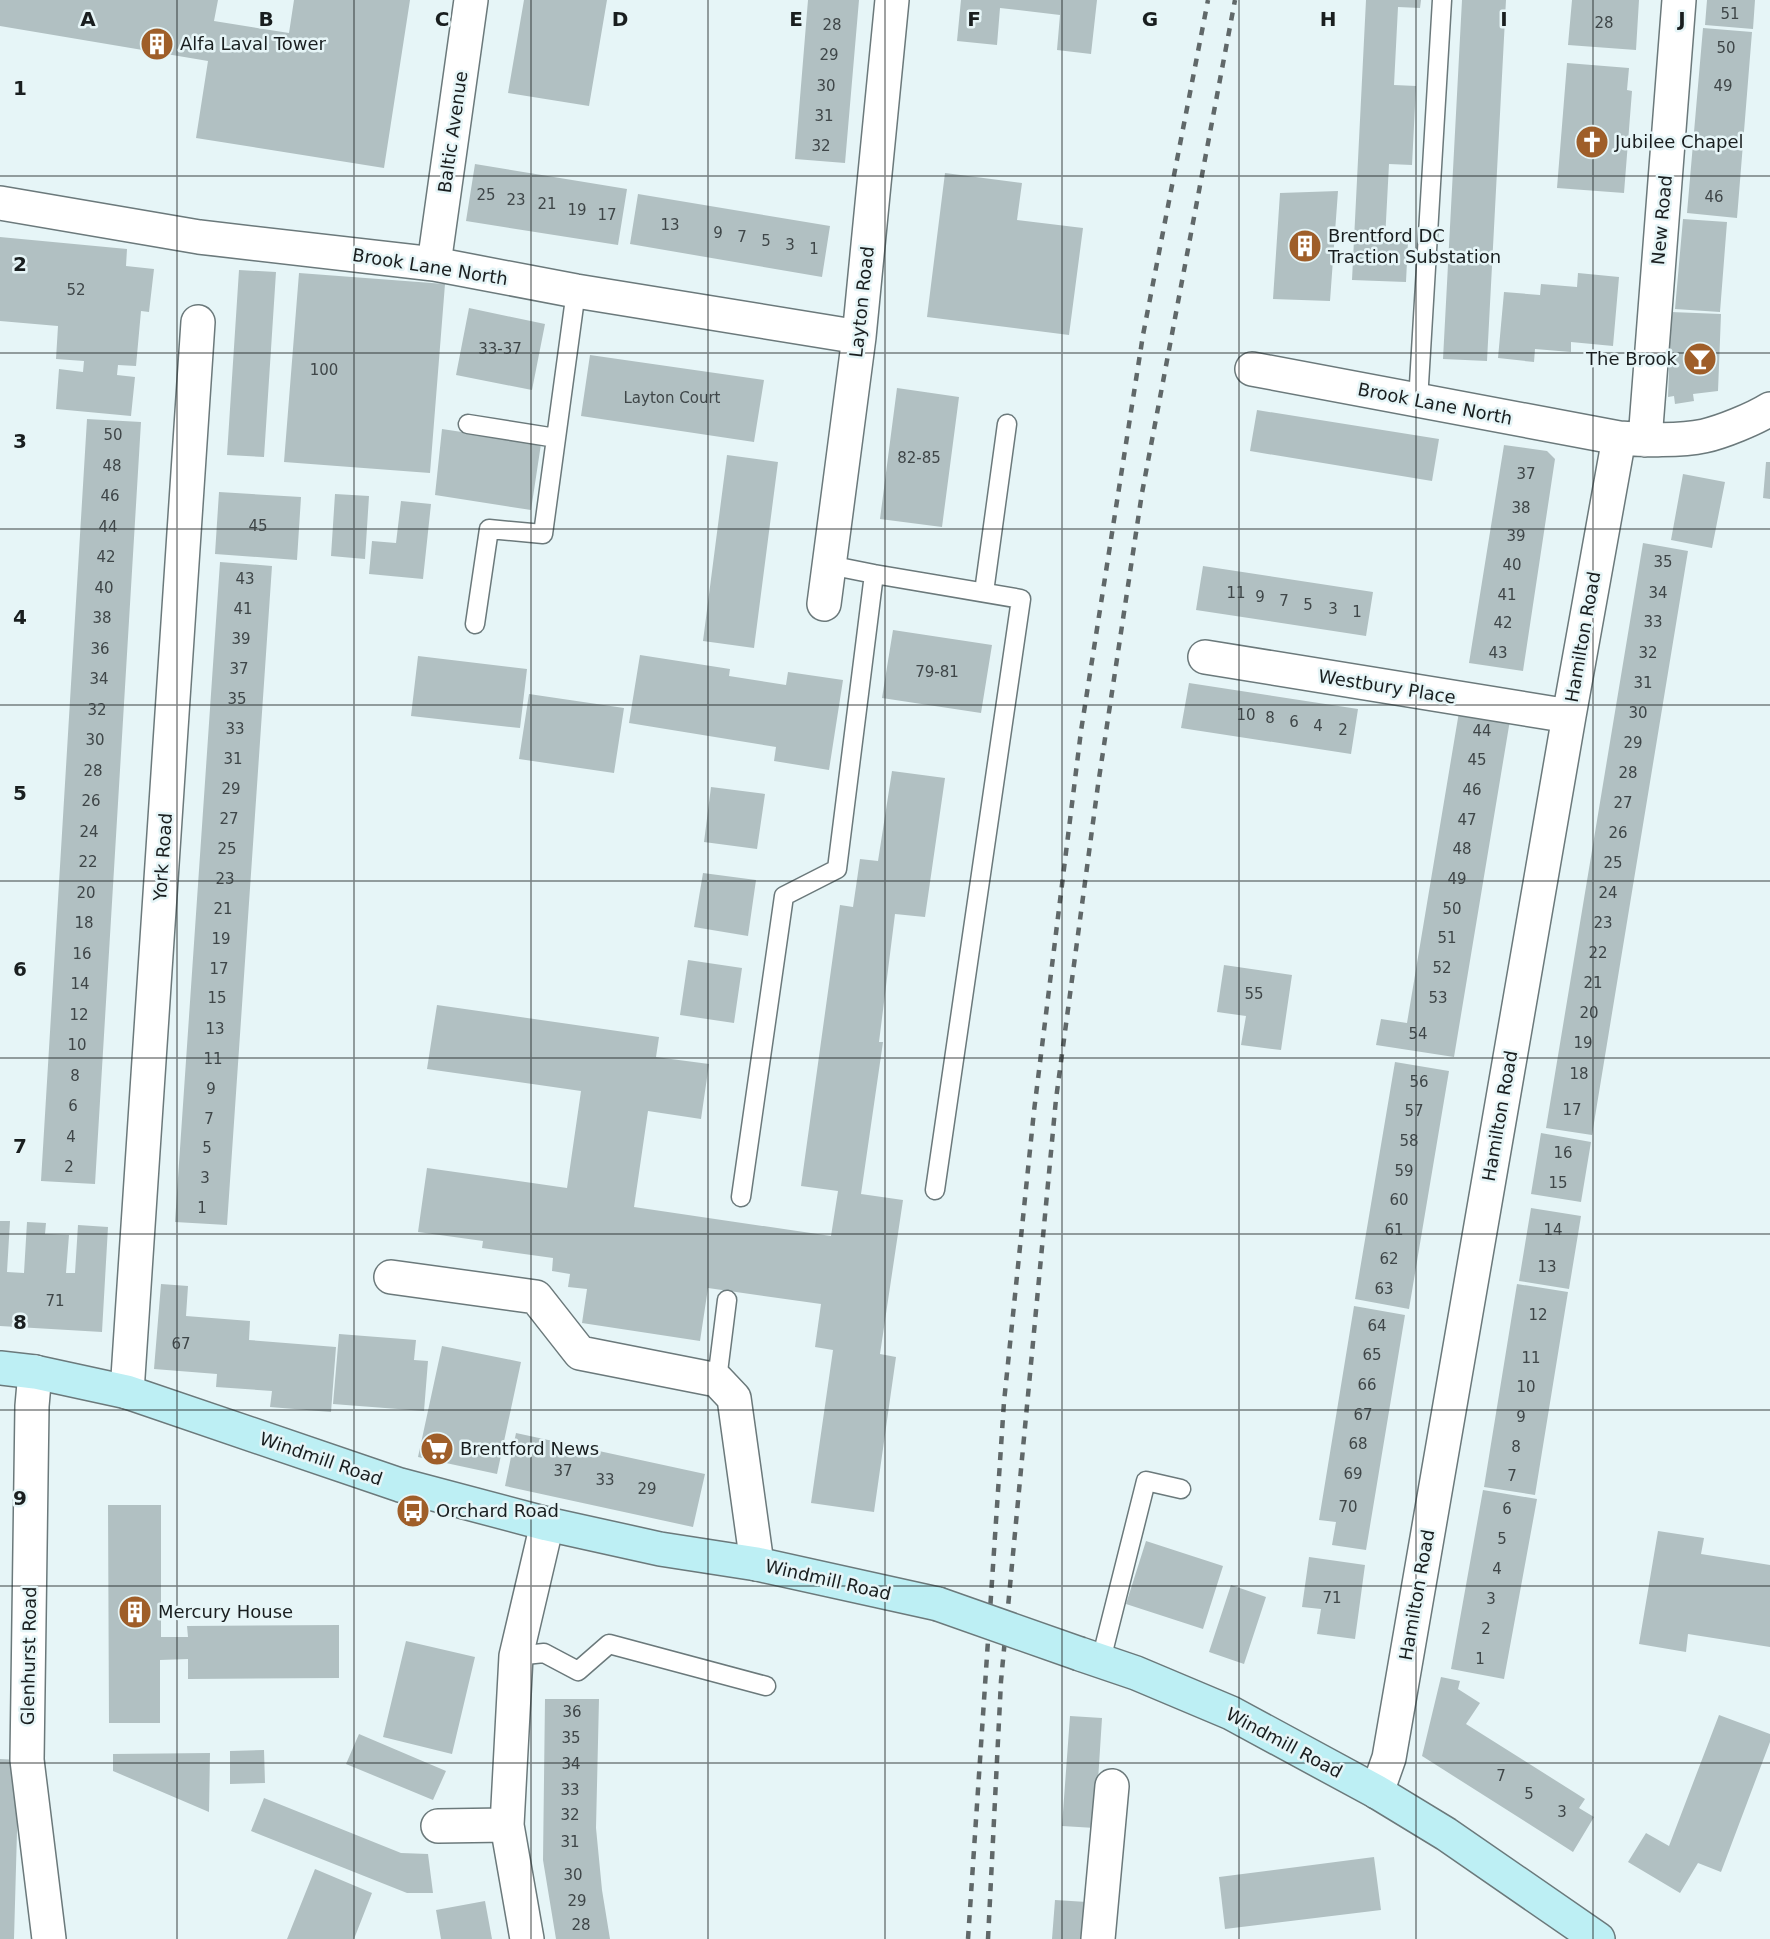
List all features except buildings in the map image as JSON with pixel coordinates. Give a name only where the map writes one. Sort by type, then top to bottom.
[{"type":"main road","name":"Windmill Road","points":[[0,1368],[35,1372],[127,1392],[400,1485],[547,1524],[660,1549],[757,1564],[938,1604],[1090,1657],[1231,1713],[1377,1792],[1461,1844],[1598,1939]]},
{"type":"street","name":"Baltic Avenue","points":[[434,264],[471,0]]},
{"type":"street","name":"Layton Road","points":[[824,604],[859,337],[892,0]]},
{"type":"street","name":"New Road","points":[[1632,439],[1680,0]]},
{"type":"street","name":"Brook Lane North","points":[[0,203],[199,237],[434,264],[576,291],[859,337]]},
{"type":"street","name":"York Road","points":[[127,1392],[198,322]]},
{"type":"street","name":"Brook Lane North","points":[[1252,369],[1632,439],[1704,436],[1770,409]]},
{"type":"street","name":"Hamilton Road","points":[[1377,1792],[1389,1758],[1569,716],[1632,439]]},
{"type":"street","name":"Westbury Place","points":[[1205,657],[1569,716]]},
{"type":"street","points":[[391,1277],[536,1297],[580,1353],[717,1380],[734,1398],[757,1564]]},
{"type":"street","name":"Glenhurst Road","points":[[35,1372],[32,1406],[27,1760],[49,1939]]},
{"type":"street","points":[[527,1939],[507,1825],[516,1656],[547,1524]]},
{"type":"street","points":[[1098,1939],[1112,1786]]},
{"type":"street","points":[[438,1826],[507,1825]]},
{"type":"lane","points":[[1418,401],[1442,0]]},
{"type":"lane","points":[[475,624],[489,529],[543,534],[576,291]]},
{"type":"lane","points":[[468,424],[556,438]]},
{"type":"lane","points":[[984,592],[1007,424]]},
{"type":"lane","points":[[829,565],[1021,599],[935,1190]]},
{"type":"lane","points":[[741,1197],[784,896],[837,869],[874,574]]},
{"type":"lane","points":[[717,1380],[727,1300]]},
{"type":"lane","points":[[1090,1657],[1146,1481],[1181,1489]]},
{"type":"lane","points":[[516,1656],[544,1653],[578,1671],[609,1644],[766,1686]]},
{"type":"railway","points":[[968,1939],[1004,1402],[1034,1111],[1081,731],[1143,335],[1208,0]]},
{"type":"railway","points":[[988,1939],[1001,1681],[1056,1099],[1098,785],[1142,493],[1235,0]]},
{"type":"place","name":"Alfa Laval Tower","points":[[157,44]]},
{"type":"place","name":"Jubilee Chapel","points":[[1592,142]]},
{"type":"place","name":"Brentford DC Traction Substation","points":[[1305,246]]},
{"type":"place","name":"The Brook","points":[[1700,359]]},
{"type":"place","name":"Brentford News","points":[[437,1449]]},
{"type":"place","name":"Orchard Road","points":[[413,1511]]},
{"type":"place","name":"Mercury House","points":[[135,1612]]}]
